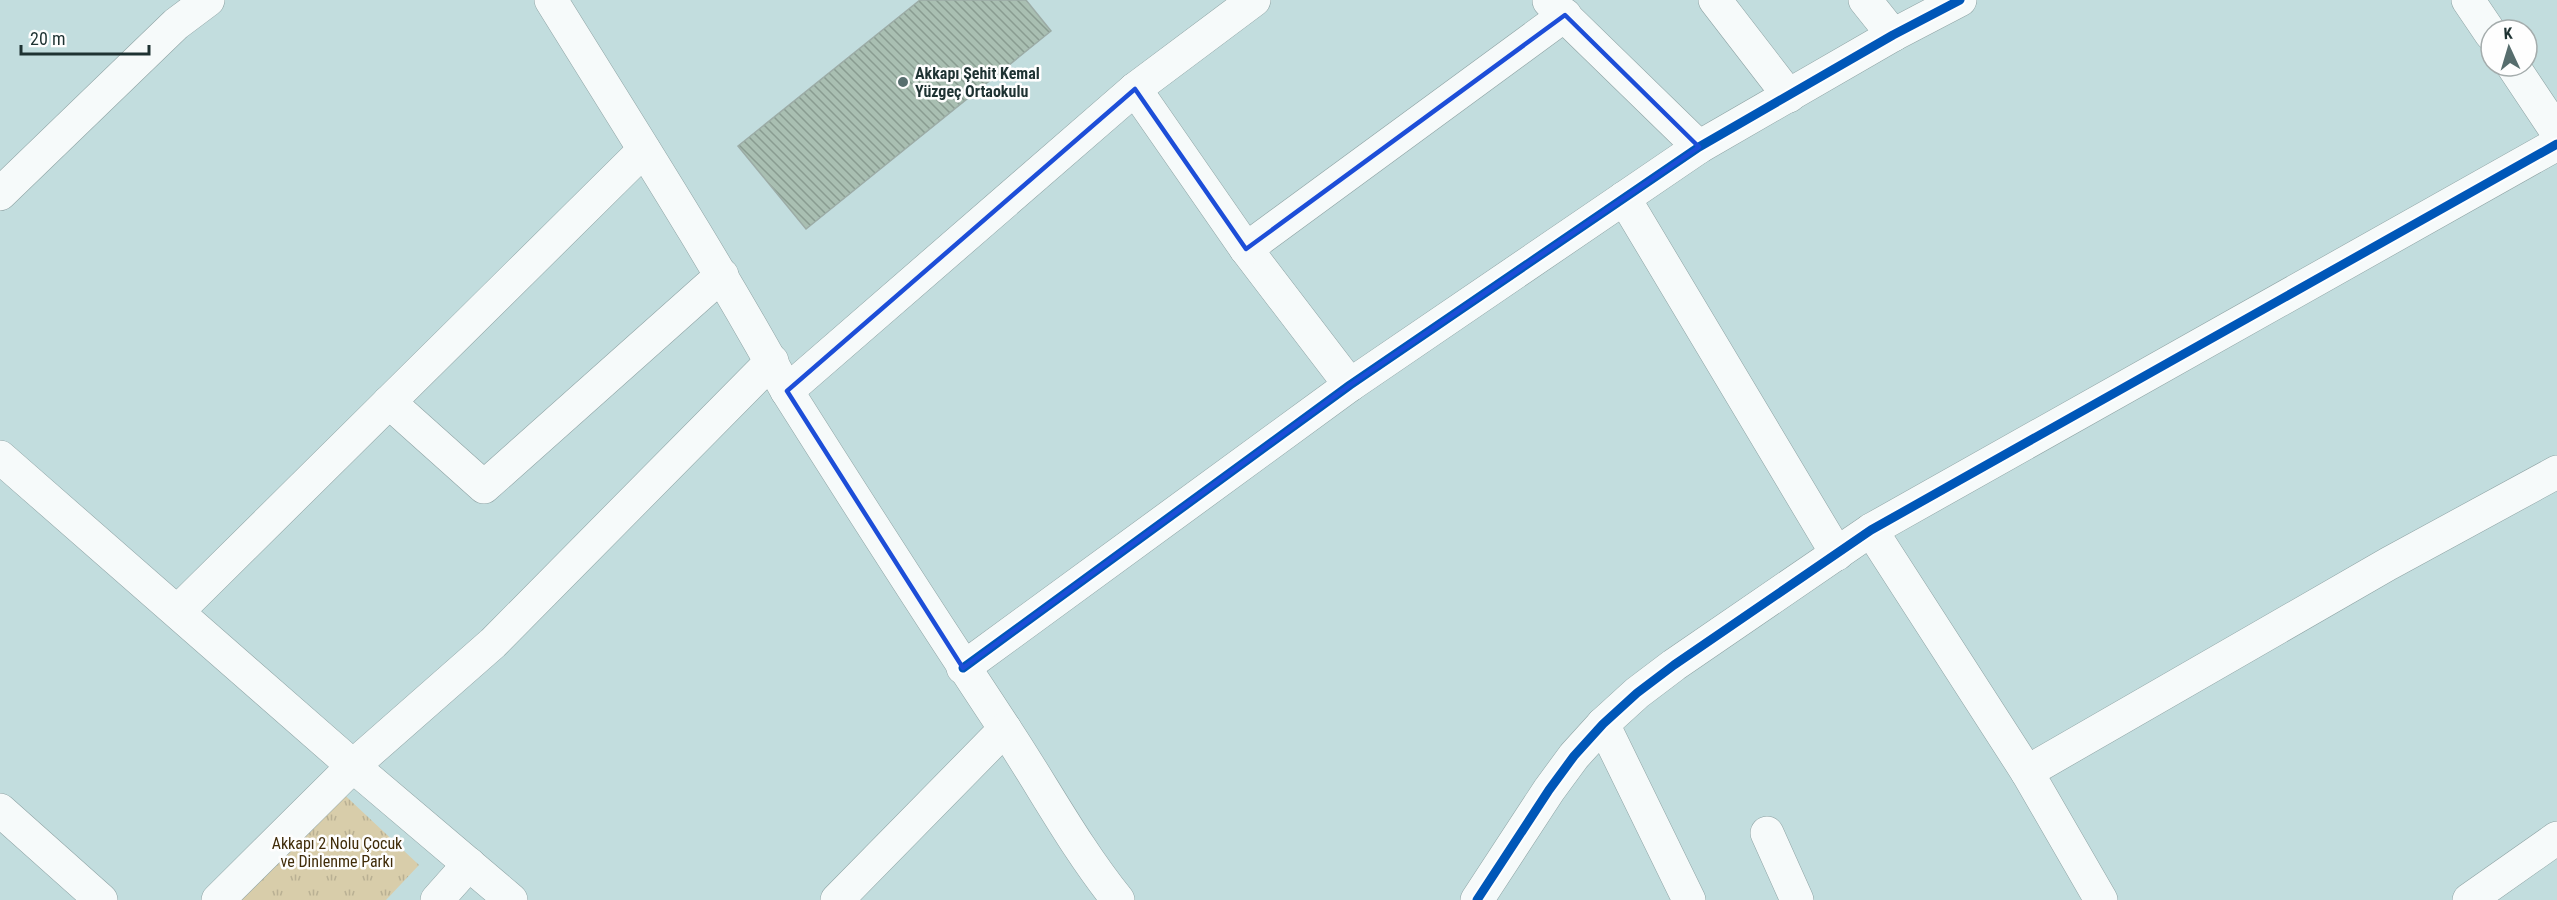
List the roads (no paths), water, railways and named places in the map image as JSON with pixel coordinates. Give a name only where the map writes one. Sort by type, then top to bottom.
[{"type":"street","points":[[551,0],[722,275],[772,361],[787,392],[1089,862],[1118,900]]},
{"type":"street","points":[[787,392],[1135,89],[1254,0]]},
{"type":"street","points":[[1715,0],[1789,96]]},
{"type":"street","points":[[1865,0],[1893,35]]},
{"type":"street","points":[[963,668],[1350,385],[1699,147],[1893,35],[1960,0]]},
{"type":"street","points":[[2468,0],[2480,18]]},
{"type":"street","points":[[0,194],[176,24],[203,2]]},
{"type":"street","points":[[1246,249],[1557,7],[1699,147]]},
{"type":"street","points":[[2520,78],[2557,132]]},
{"type":"street","points":[[1135,89],[1246,249],[1350,385]]},
{"type":"street","points":[[1477,900],[1574,756],[1603,724],[1637,693],[1674,665],[1871,530],[2557,144]]},
{"type":"street","points":[[178,610],[644,150]]},
{"type":"street","points":[[1624,198],[1837,554]]},
{"type":"street","points":[[389,402],[484,488],[722,275]]},
{"type":"street","points":[[218,900],[353,766],[493,643],[772,361]]},
{"type":"street","points":[[0,456],[353,766],[511,900]]},
{"type":"street","points":[[2027,772],[2388,564],[2557,472]]},
{"type":"street","points":[[1871,530],[2027,772],[2101,900]]},
{"type":"street","points":[[1603,724],[1689,900]]},
{"type":"street","points":[[837,900],[1005,729]]},
{"type":"street","points":[[0,810],[101,900]]},
{"type":"street","points":[[1767,832],[1797,900]]},
{"type":"street","points":[[2469,900],[2557,838]]},
{"type":"street","points":[[437,900],[469,864]]},
{"type":"place","name":"Akkapı Şehit Kemal Yüzgeç Ortaokulu","points":[[903,82]]},
{"type":"park label","name":"Akkapı 2 Nolu Çocuk ve Dinlenme Parkı","points":[[337,852]]}]
